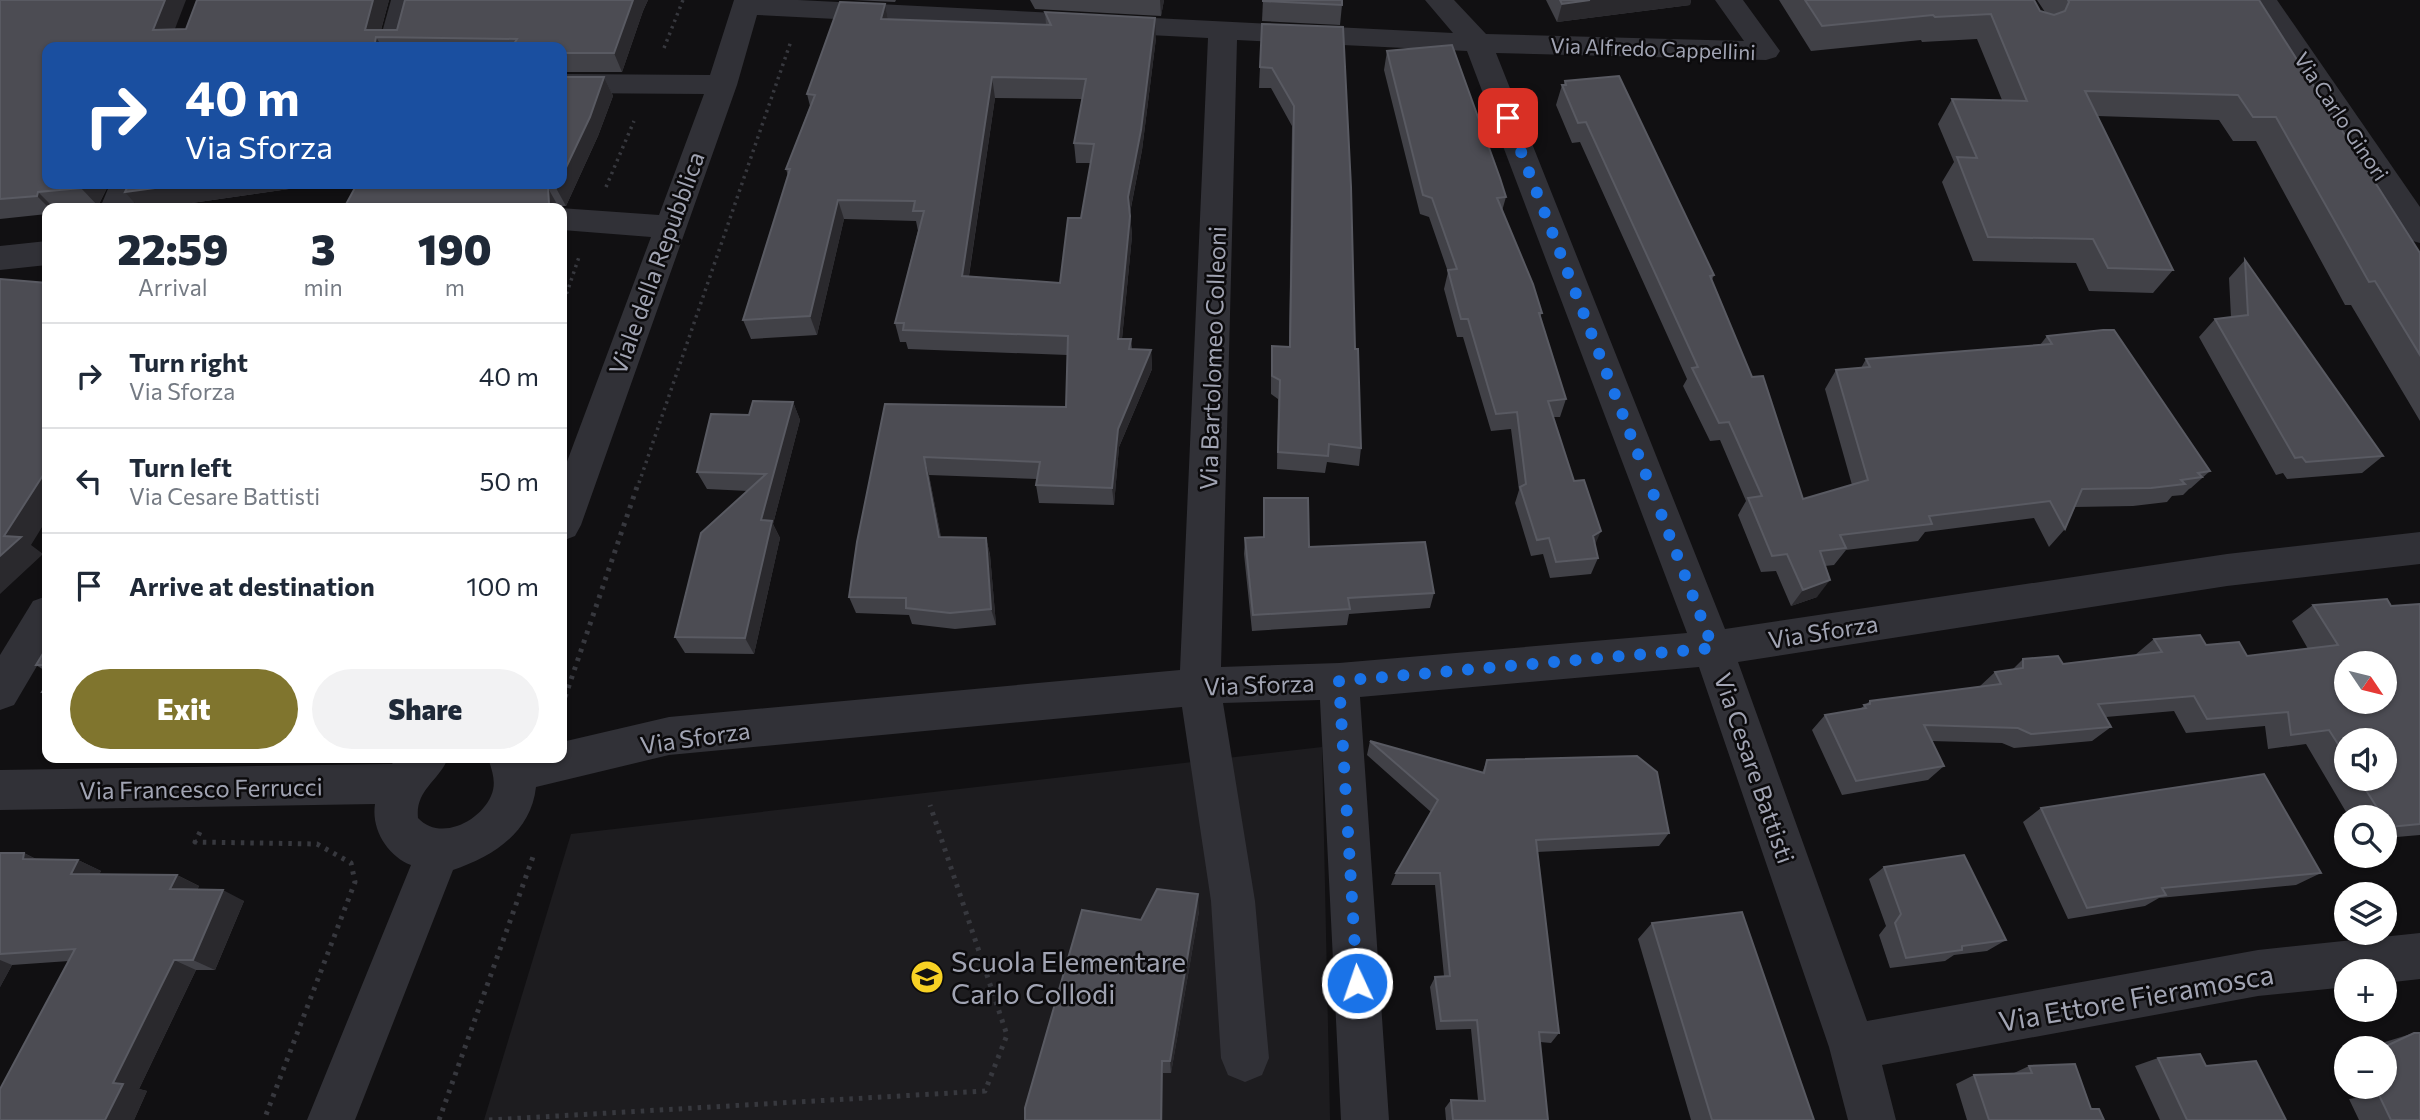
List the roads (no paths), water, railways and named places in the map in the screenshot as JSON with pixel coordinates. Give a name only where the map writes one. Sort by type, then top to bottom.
[{"type":"street","points":[[393,42],[405,0]]},
{"type":"street","name":"Via Cesare Battisti","points":[[1439,0],[1478,43],[1713,648],[1853,1047],[1872,1120]]},
{"type":"street","name":"Via Alfredo Cappellini","points":[[1478,43],[1766,51],[1729,0]]},
{"type":"street","name":"Via Carlo Ginori","points":[[2263,0],[2420,232]]},
{"type":"street","points":[[747,3],[1478,43]]},
{"type":"street","name":"Viale della Repubblica","points":[[567,511],[722,85],[747,3]]},
{"type":"street","name":"Via Bartolomeo Colleoni","points":[[1223,29],[1200,687],[1233,901],[1245,1058]]},
{"type":"street","points":[[567,83],[722,85]]},
{"type":"street","points":[[567,219],[669,227]]},
{"type":"street","points":[[0,258],[42,254]]},
{"type":"street","name":"Via Sforza","points":[[567,755],[668,737],[1241,683],[1339,681],[1713,648],[2227,569],[2420,548]]},
{"type":"street","points":[[0,692],[42,621]]},
{"type":"street","points":[[1339,681],[1365,1120]]},
{"type":"street","points":[[415,771],[394,809],[399,831],[415,846],[439,850],[471,842],[499,821],[514,794],[512,765]]},
{"type":"street","name":"Via Francesco Ferrucci","points":[[0,790],[415,771]]},
{"type":"street","points":[[331,1120],[439,850]]},
{"type":"street","name":"Via Ettore Fieramosca","points":[[1853,1047],[2258,973],[2420,956]]},
{"type":"place","name":"Scuola Elementare Carlo Collodi","points":[[927,977]]}]
